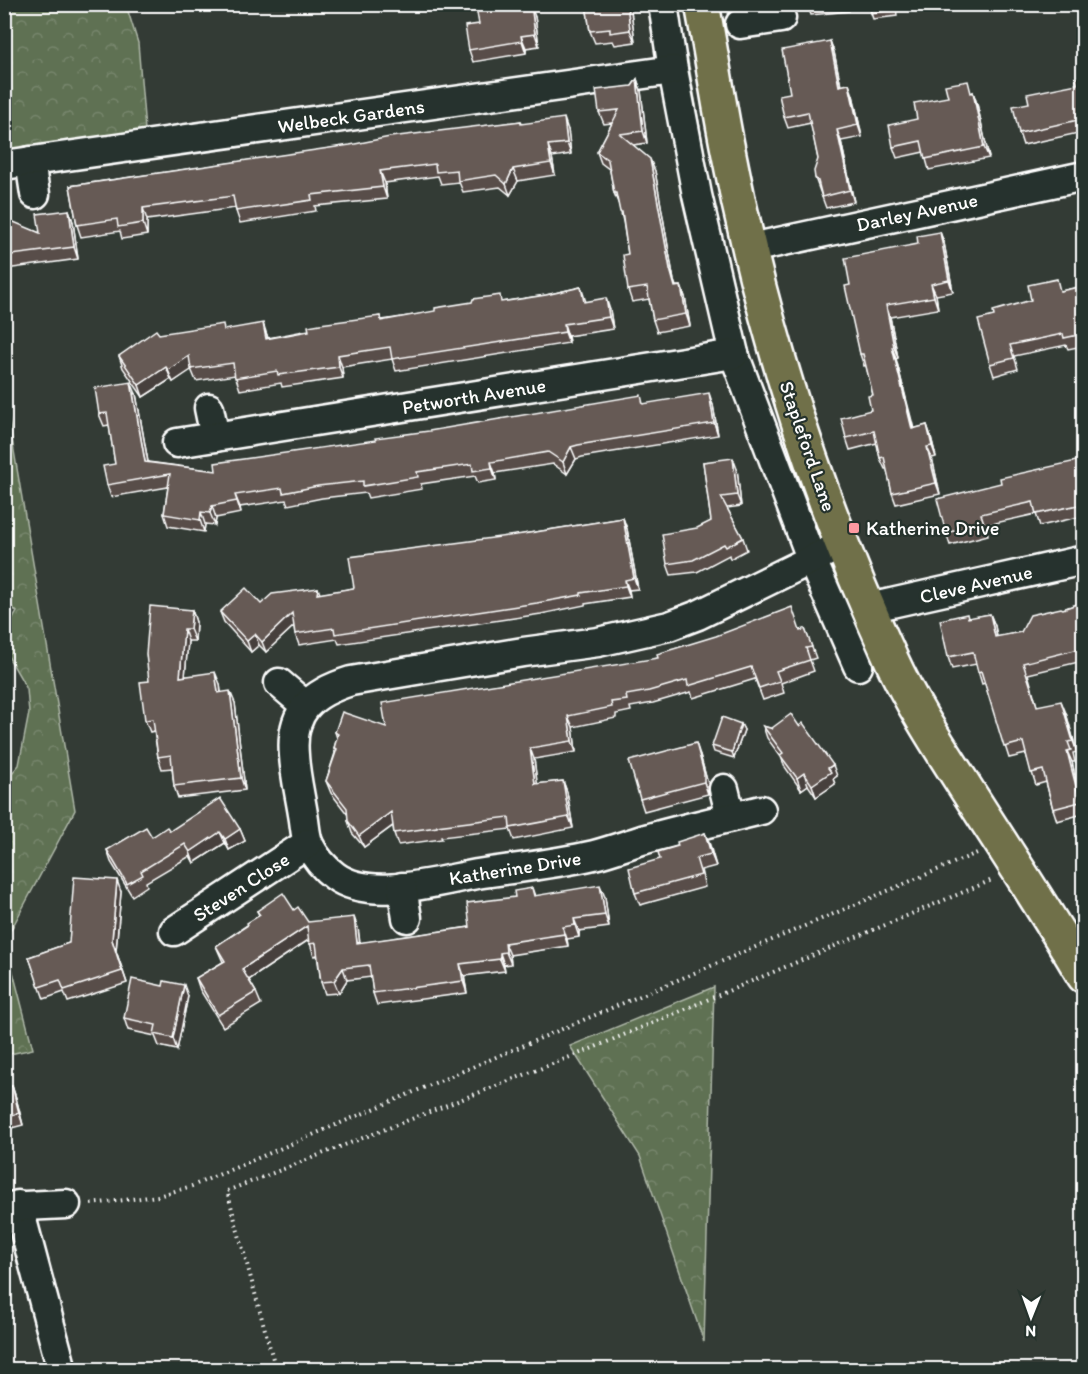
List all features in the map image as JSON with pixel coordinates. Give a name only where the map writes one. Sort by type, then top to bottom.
[{"type":"main road","name":"Stapleford Lane","points":[[702,4],[727,147],[776,349],[795,415],[843,544],[891,659],[910,697],[1000,842],[1046,911],[1083,976]]},
{"type":"street","name":"Stapleford Lane","points":[[663,4],[697,195],[734,354],[811,558],[858,666]]},
{"type":"street","name":"Welbeck Gardens","points":[[35,194],[17,163],[673,70]]},
{"type":"street","name":"Darley Avenue","points":[[751,248],[1083,176]]},
{"type":"street","name":"Petworth Avenue","points":[[177,443],[734,354]]},
{"type":"street","points":[[209,408],[214,437]]},
{"type":"street","points":[[279,683],[306,706],[316,695],[351,681],[523,652],[598,642],[669,626],[698,615],[843,544]]},
{"type":"street","name":"Cleve Avenue","points":[[869,608],[1083,560]]},
{"type":"street","name":"Katherine Drive","points":[[306,706],[298,720],[293,738],[308,843],[316,858],[336,877],[353,885],[373,889],[539,866],[596,855],[642,840],[761,810]]},
{"type":"street","points":[[724,789],[731,817]]},
{"type":"street","name":"Steven Close","points":[[174,931],[308,843]]},
{"type":"street","points":[[402,886],[407,918]]},
{"type":"street","points":[[62,1370],[11,1206],[66,1204]]},
{"type":"path","points":[[66,1204],[100,1204],[158,1196],[192,1186],[1000,842]]},
{"type":"path","points":[[276,1370],[227,1191],[588,1050],[1018,870]]},
{"type":"green space","points":[[5,5],[126,5],[138,43],[145,130],[5,152]]},
{"type":"green space","points":[[687,55],[712,195],[741,315],[734,316],[681,56]]},
{"type":"green space","points":[[5,398],[75,810],[5,941],[5,781],[19,765],[29,713],[27,689],[5,651],[5,632],[17,612],[5,601]]},
{"type":"green space","points":[[5,941],[33,1049],[5,1055]]},
{"type":"green space","points":[[714,987],[704,1342],[640,1156],[570,1046]]},
{"type":"building","points":[[488,4],[517,4],[517,8],[531,5],[535,34],[521,36],[522,41],[469,50],[465,26],[479,24],[476,7]]},
{"type":"building","points":[[586,4],[627,4],[630,30],[610,33],[610,29],[590,31]]},
{"type":"building","points":[[870,4],[894,4],[895,10],[871,13]]},
{"type":"building","points":[[830,41],[839,86],[849,84],[858,125],[837,130],[850,190],[822,197],[815,178],[814,171],[818,159],[808,112],[784,117],[779,95],[790,93],[782,50]]},
{"type":"building","points":[[1083,77],[1083,119],[1019,133],[1013,106],[1029,103],[1027,94],[1077,84],[1076,78]]},
{"type":"building","points":[[637,79],[643,131],[620,134],[650,159],[670,269],[675,287],[681,286],[686,314],[653,320],[647,287],[628,290],[623,255],[628,254],[622,212],[620,212],[616,193],[614,193],[608,160],[597,152],[619,110],[599,112],[596,90],[632,86]]},
{"type":"building","points":[[968,81],[971,93],[973,92],[984,147],[925,159],[921,141],[893,147],[889,125],[917,119],[914,103],[948,97],[945,85]]},
{"type":"building","points":[[564,118],[567,143],[548,145],[551,163],[513,169],[506,184],[496,175],[458,181],[457,170],[436,172],[435,164],[380,171],[383,187],[311,195],[312,200],[236,211],[233,196],[143,208],[143,223],[118,227],[117,219],[77,225],[70,186],[350,145],[390,137]]},
{"type":"building","points":[[69,210],[74,247],[4,256],[4,220],[40,233],[37,214]]},
{"type":"building","points":[[940,232],[949,280],[931,284],[934,297],[886,305],[894,347],[892,347],[912,429],[927,425],[932,446],[927,447],[936,483],[892,493],[884,457],[880,458],[874,431],[846,438],[841,418],[871,410],[868,396],[873,395],[863,354],[860,354],[845,286],[850,285],[845,258],[918,244],[917,236]]},
{"type":"building","points":[[1057,279],[1060,291],[1083,286],[1083,334],[1064,338],[1063,334],[1010,345],[1014,358],[990,364],[978,320],[994,316],[993,311],[1031,300],[1028,285]]},
{"type":"building","points":[[581,287],[584,302],[606,298],[609,317],[564,324],[565,332],[392,359],[390,347],[338,355],[339,367],[278,375],[277,371],[235,378],[233,363],[191,369],[189,356],[168,370],[166,367],[139,385],[119,356],[156,330],[159,334],[223,324],[224,330],[263,323],[266,339],[309,331],[308,326],[320,324],[380,316],[381,321],[435,311],[435,308],[472,302],[473,299],[500,295],[501,302]]},
{"type":"building","points":[[131,382],[145,462],[216,471],[215,463],[376,440],[375,438],[641,395],[643,404],[709,393],[714,423],[578,445],[571,447],[563,462],[548,452],[491,462],[492,468],[473,471],[472,464],[417,472],[418,477],[363,486],[363,481],[283,493],[282,488],[235,495],[237,501],[212,506],[210,513],[201,512],[200,520],[164,514],[170,474],[107,485],[103,466],[115,464],[107,413],[99,414],[95,388]]},
{"type":"building","points":[[1083,453],[1083,504],[1036,514],[1033,502],[981,514],[984,523],[946,533],[937,499],[1001,483],[1000,478],[1081,460],[1080,454]]},
{"type":"building","points":[[733,458],[737,495],[721,497],[743,538],[726,547],[724,544],[693,560],[667,564],[662,534],[697,528],[711,521],[703,462]]},
{"type":"building","points":[[623,518],[634,578],[625,580],[626,586],[537,603],[335,634],[334,628],[295,634],[292,613],[262,642],[255,634],[247,641],[220,612],[246,588],[261,604],[272,594],[318,588],[317,594],[354,588],[349,557]]},
{"type":"building","points":[[1083,602],[1083,648],[1023,663],[1037,706],[1061,701],[1073,741],[1068,742],[1071,750],[1067,751],[1080,802],[1053,809],[1043,770],[1031,773],[1023,742],[1004,747],[973,652],[948,657],[940,620],[967,614],[968,618],[990,614],[995,637],[1021,632],[1030,615],[1063,609]]},
{"type":"building","points":[[150,606],[192,610],[190,629],[184,629],[180,677],[215,672],[218,693],[230,691],[241,778],[174,786],[171,755],[158,757],[153,719],[145,720],[140,682],[149,681],[146,654]]},
{"type":"building","points":[[792,607],[800,631],[805,629],[812,647],[806,648],[810,660],[776,671],[780,681],[759,688],[751,667],[688,686],[687,680],[626,695],[627,700],[611,702],[612,707],[568,716],[572,741],[530,748],[535,784],[563,781],[569,817],[510,828],[509,817],[394,833],[391,812],[359,836],[348,821],[347,808],[326,781],[337,749],[334,748],[338,734],[335,732],[342,712],[386,727],[382,703],[658,658],[657,654],[716,636]]},
{"type":"building","points":[[791,714],[799,726],[803,723],[833,765],[828,768],[831,772],[812,785],[804,773],[797,778],[780,755],[783,753],[763,726],[773,729]]},
{"type":"building","points":[[722,717],[741,724],[732,752],[712,746]]},
{"type":"building","points":[[696,743],[704,773],[704,782],[640,799],[629,761]]},
{"type":"building","points":[[220,798],[240,829],[225,839],[220,832],[190,852],[185,844],[141,871],[143,875],[127,884],[107,850],[146,827],[152,837],[167,827],[170,831]]},
{"type":"building","points":[[705,833],[711,854],[696,858],[701,875],[635,893],[629,868],[660,859],[658,852],[678,846],[677,842]]},
{"type":"building","points":[[74,877],[117,880],[112,940],[122,971],[64,990],[60,980],[39,987],[29,957],[69,943]]},
{"type":"building","points":[[600,885],[605,915],[574,919],[575,925],[563,927],[564,934],[505,943],[506,952],[500,953],[500,959],[460,964],[463,981],[373,993],[369,965],[343,968],[334,981],[321,982],[316,943],[309,944],[307,926],[242,969],[256,992],[218,1015],[196,978],[225,961],[216,946],[248,925],[247,923],[260,915],[257,911],[283,893],[294,910],[298,907],[308,922],[354,917],[357,943],[470,927],[467,903],[515,897],[514,891],[532,888],[534,896]]},
{"type":"building","points":[[132,979],[163,986],[164,981],[184,985],[173,1038],[154,1034],[156,1025],[124,1018]]},
{"type":"building","points":[[12,1086],[19,1113],[4,1117],[4,1088]]},
{"type":"place","name":"Katherine Drive","points":[[854,528]]}]
